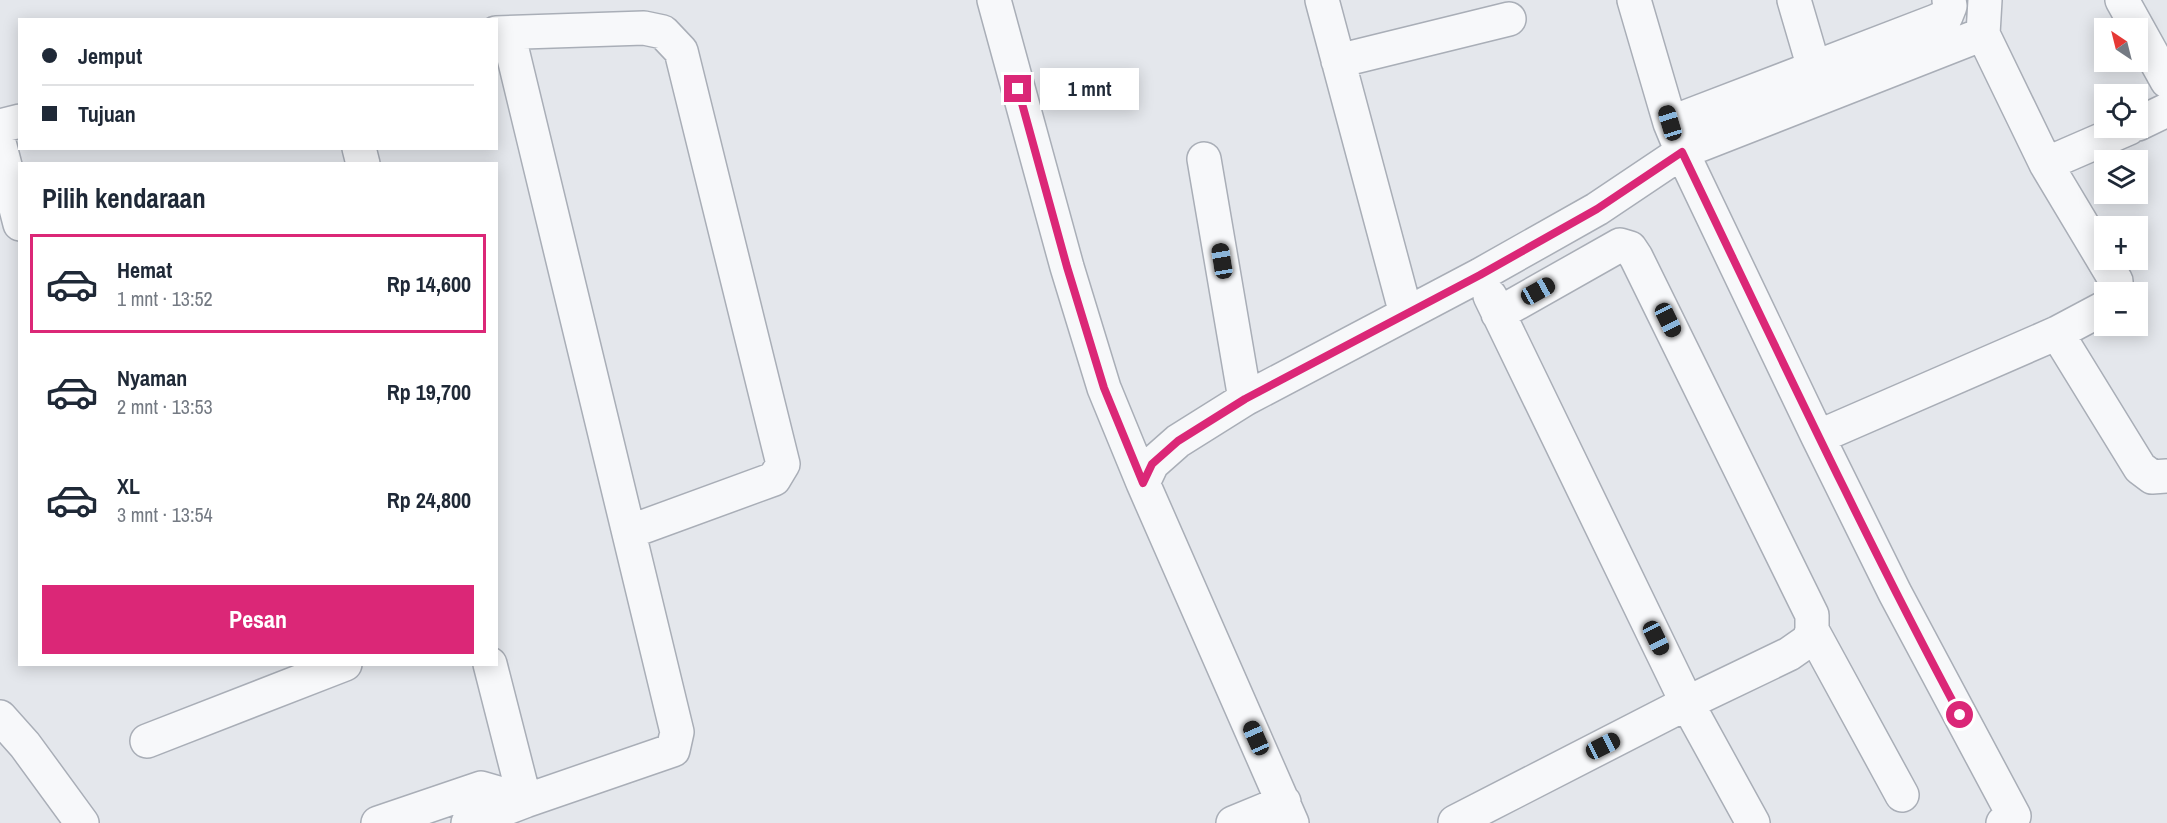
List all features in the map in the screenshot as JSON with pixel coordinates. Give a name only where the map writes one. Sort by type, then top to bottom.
[{"type":"street","points":[[994,0],[1067,267],[1101,377],[1143,483],[1288,812],[1233,823]]},
{"type":"street","points":[[1322,0],[1406,314]]},
{"type":"street","points":[[1634,0],[1676,138],[1818,437],[2012,821]]},
{"type":"street","points":[[1794,0],[1814,68]]},
{"type":"street","points":[[1143,483],[1152,464],[1178,441],[1245,399],[1480,275],[1597,209],[1676,138],[1814,68],[1946,16],[1950,6],[1948,0]]},
{"type":"street","points":[[1985,0],[1983,34],[2046,164],[2116,282]]},
{"type":"street","points":[[2122,0],[2167,81]]},
{"type":"street","points":[[1338,62],[1509,18]]},
{"type":"street","points":[[468,823],[673,750],[677,732],[629,532],[502,33],[644,28],[663,32],[681,51],[783,464],[774,479],[629,532]]},
{"type":"street","points":[[1676,138],[1983,34]]},
{"type":"street","points":[[2148,120],[2167,111]]},
{"type":"street","points":[[0,126],[18,122]]},
{"type":"street","points":[[2046,164],[2106,138]]},
{"type":"street","points":[[0,146],[18,216]]},
{"type":"street","points":[[1204,159],[1245,399]]},
{"type":"street","points":[[1455,822],[1789,654],[1809,640],[1812,630],[1812,615],[1630,248],[1620,245],[1498,314]]},
{"type":"street","points":[[1480,275],[1688,703],[1753,823]]},
{"type":"street","points":[[1818,437],[2057,333],[2094,313]]},
{"type":"street","points":[[2057,333],[2140,468],[2152,477],[2167,476]]},
{"type":"street","points":[[1812,630],[1902,795]]},
{"type":"street","points":[[147,741],[340,666]]},
{"type":"street","points":[[491,666],[525,801]]},
{"type":"street","points":[[0,717],[25,746],[82,823]]},
{"type":"street","points":[[378,823],[481,788],[525,801]]},
{"type":"route","points":[[1018,89],[1067,267],[1104,388],[1143,483],[1152,464],[1178,441],[1245,399],[1480,275],[1597,209],[1682,152],[1827,457],[1895,593],[1960,715]]}]
